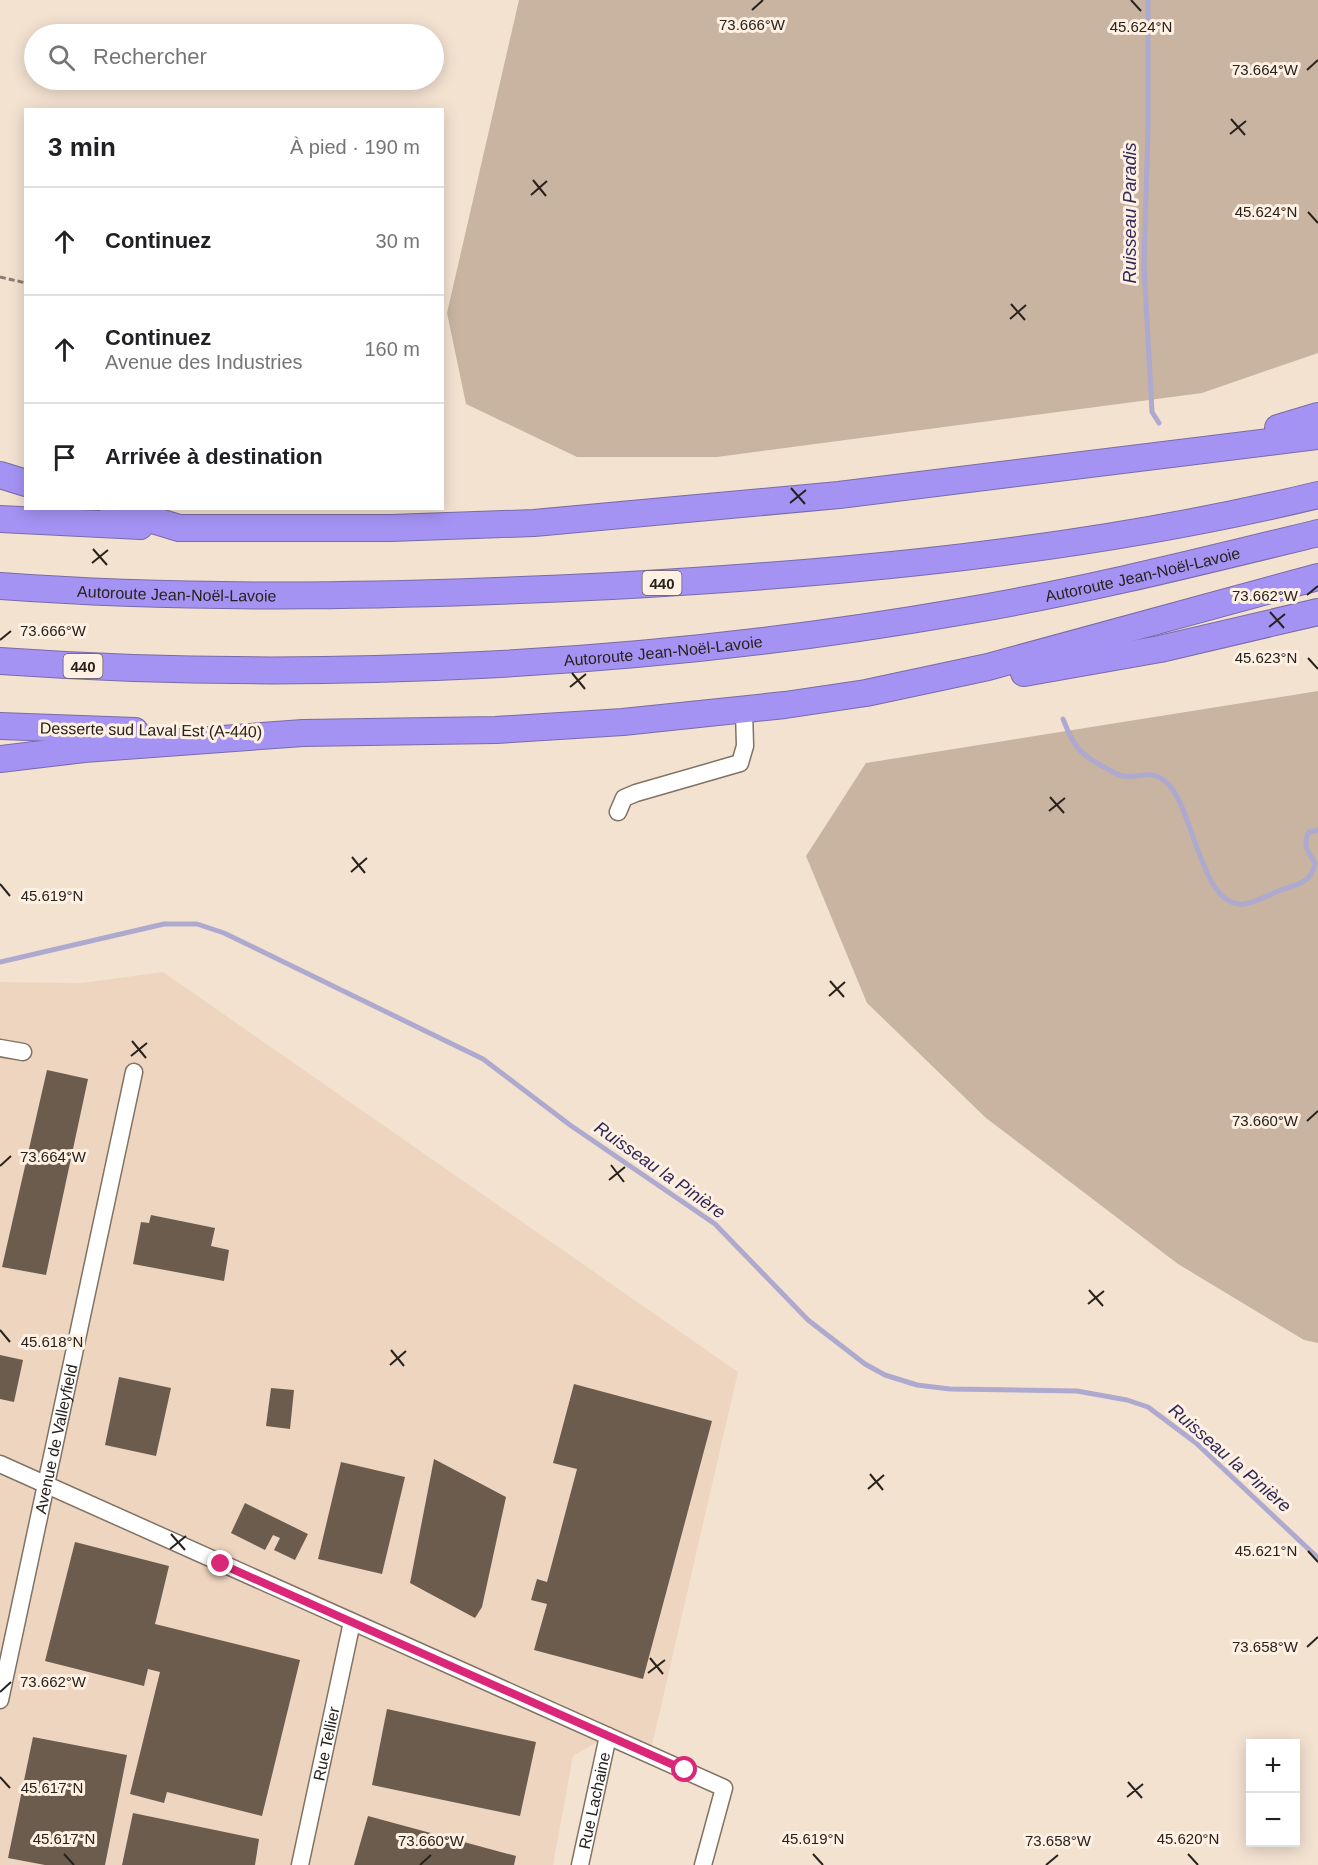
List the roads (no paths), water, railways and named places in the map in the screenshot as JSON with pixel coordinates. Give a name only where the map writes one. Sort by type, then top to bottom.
[{"type":"highway","points":[[1209,449],[1318,416]]},
{"type":"highway","points":[[0,519],[179,528],[425,528],[616,518],[839,495],[1318,436]]},
{"type":"highway","points":[[0,475],[24,482]]},
{"type":"highway","name":"Autoroute Jean-Noël-Lavoie","points":[[0,586],[179,594],[404,595],[764,577],[929,562],[1045,547],[1139,532],[1318,495]]},
{"type":"highway","points":[[120,510],[179,528]]},
{"type":"highway","name":"Autoroute Jean-Noël-Lavoie","points":[[0,661],[166,669],[312,669],[487,663],[685,650],[822,634],[990,607],[1150,574],[1318,533]]},
{"type":"highway","points":[[0,759],[84,749],[303,733],[508,729],[623,722],[744,710],[866,693],[988,668],[1318,577]]},
{"type":"highway","points":[[866,693],[903,691],[1103,660],[1318,612]]},
{"type":"highway","name":"Desserte sud Laval Est (A-440)","points":[[0,726],[303,733]]},
{"type":"street","points":[[618,812],[624,798],[636,792],[740,763],[745,746],[744,710]]},
{"type":"street","points":[[0,1048],[23,1052]]},
{"type":"street","name":"Avenue de Valleyfield","points":[[0,1700],[134,1072]]},
{"type":"street","points":[[0,1464],[724,1788],[703,1865]]},
{"type":"street","name":"Rue Tellier","points":[[300,1865],[352,1622]]},
{"type":"street","name":"Rue Lachaine","points":[[580,1865],[608,1736]]},
{"type":"waterway","name":"Ruisseau Paradis","points":[[1148,0],[1148,127],[1144,266],[1152,412],[1159,423]]},
{"type":"waterway","name":"Ruisseau Paradis","points":[[1063,719],[1078,749],[1097,763],[1121,775],[1129,777],[1149,775],[1166,782],[1176,794],[1184,811],[1207,874],[1217,890],[1229,901],[1250,903],[1306,880],[1312,873],[1315,863],[1307,848],[1306,840],[1309,832],[1318,830]]},
{"type":"waterway","name":"Ruisseau la Pinière","points":[[0,962],[164,924],[197,924],[224,933],[483,1059],[570,1125],[715,1224],[808,1320],[865,1364],[885,1375],[917,1385],[950,1389],[1077,1391],[1127,1400],[1148,1407],[1196,1443],[1318,1558]]}]
